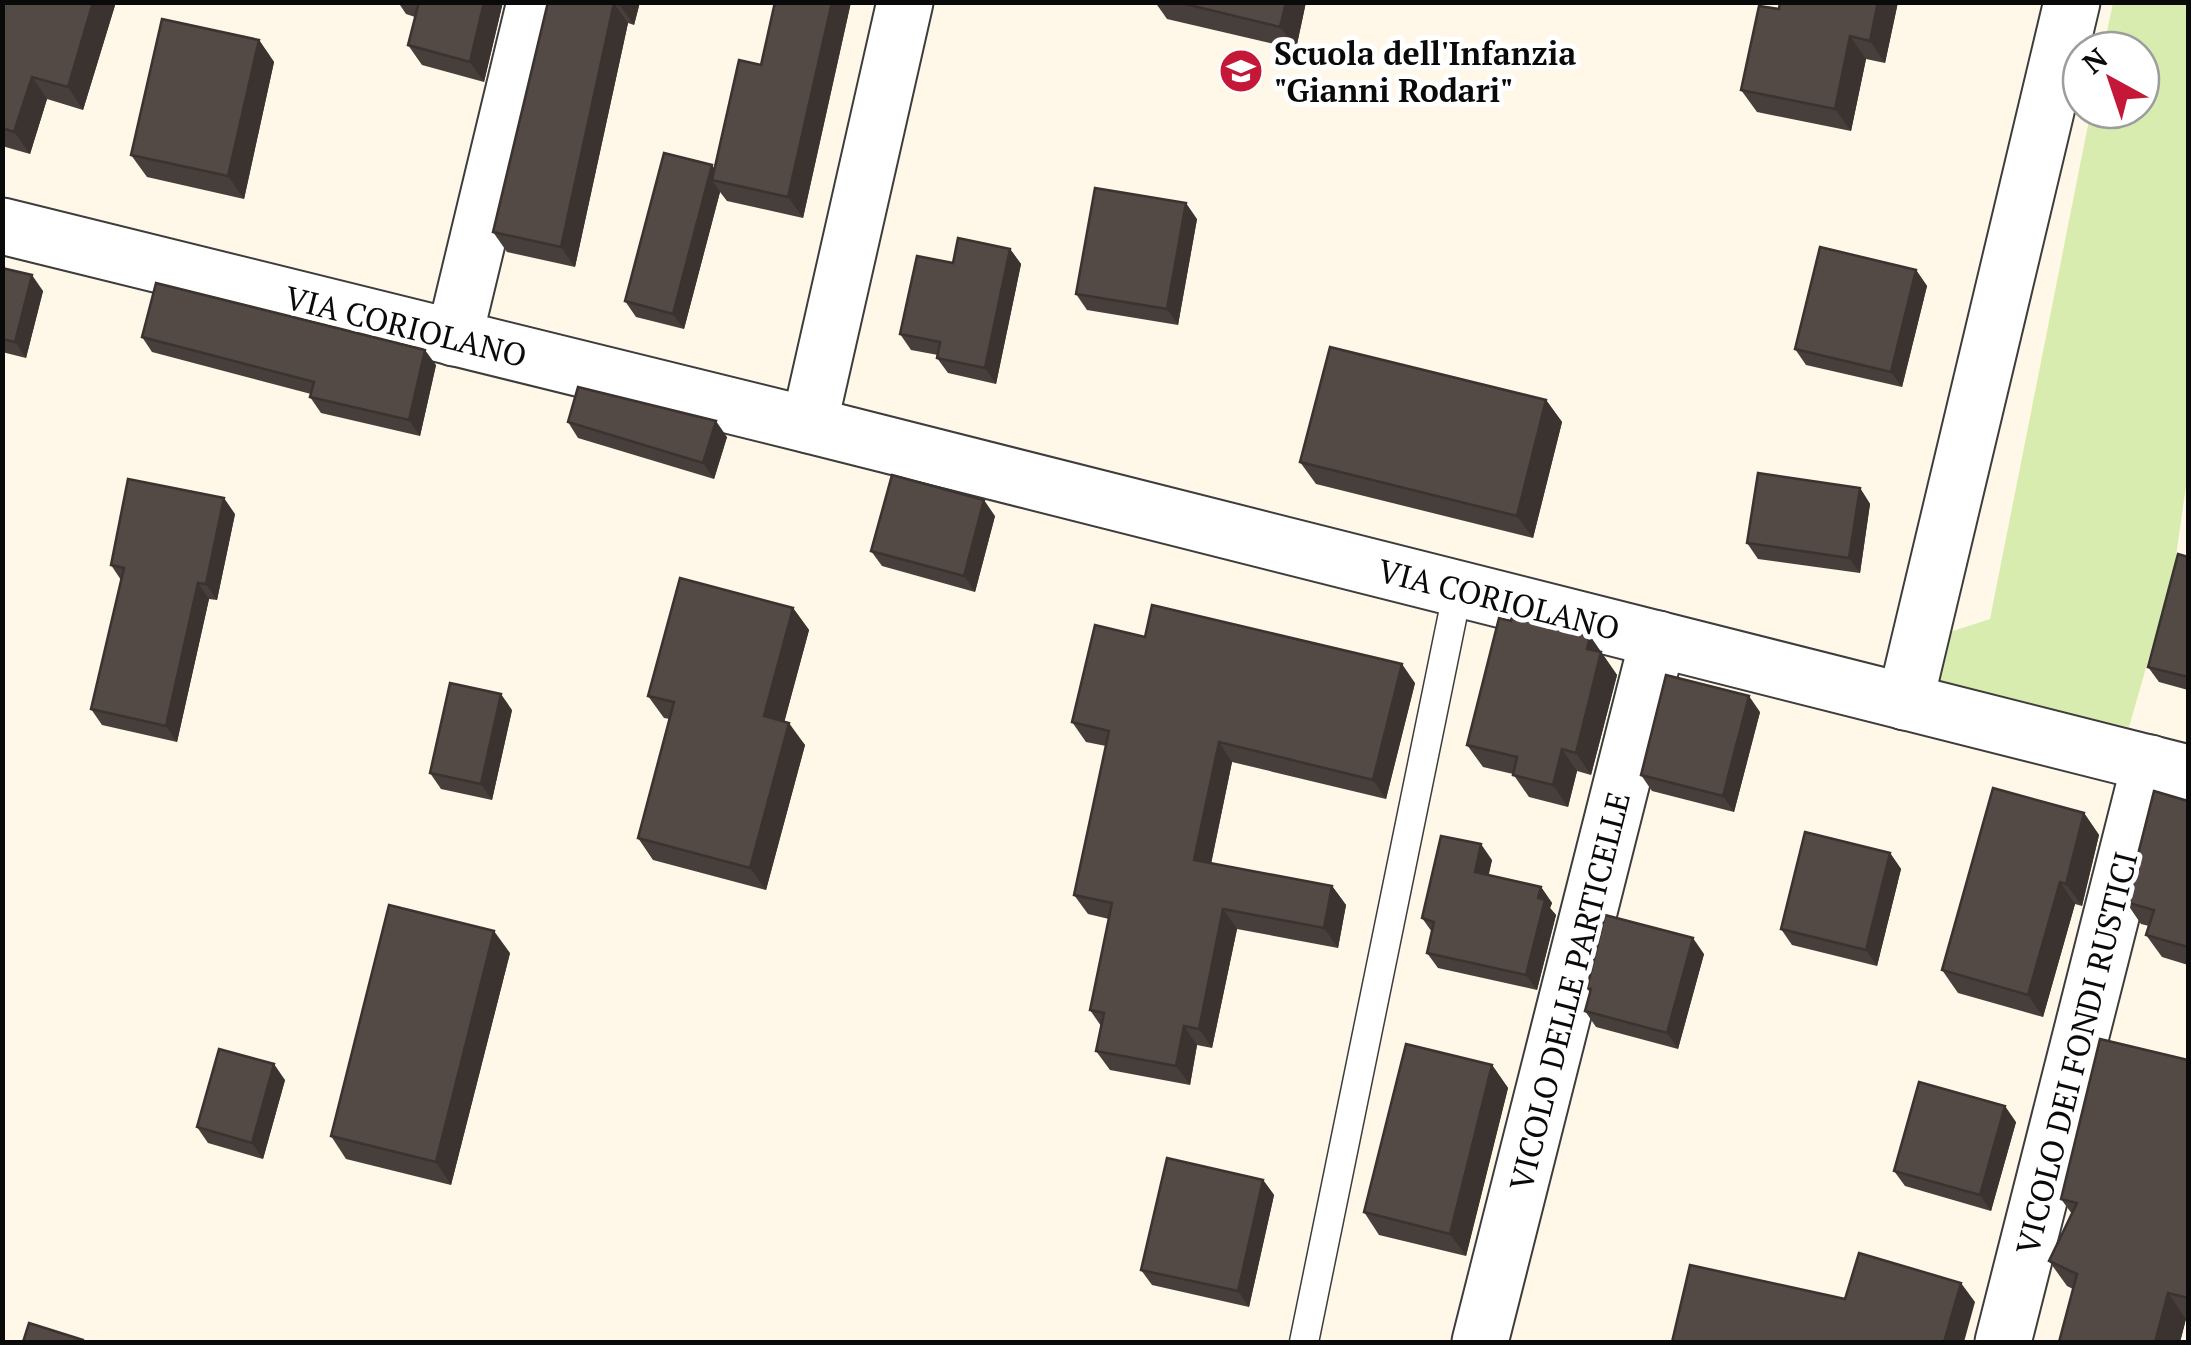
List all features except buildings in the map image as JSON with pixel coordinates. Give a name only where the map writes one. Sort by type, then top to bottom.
[{"type":"street","points":[[454,338],[534,2]]},
{"type":"street","points":[[809,425],[905,2]]},
{"type":"street","points":[[1905,702],[2072,2]]},
{"type":"street","name":"VIA CORIOLANO","points":[[2,226],[2169,768]]},
{"type":"street","name":"VICOLO DELLE PARTICELLE","points":[[1480,1342],[1658,639]]},
{"type":"street","name":"VICOLO DEI FONDI RUSTICI","points":[[2002,1342],[2169,768]]},
{"type":"lane","points":[[1304,1342],[1458,589]]},
{"type":"green space","points":[[2113,3],[2188,3],[2188,472],[2174,570],[2129,727],[1936,683],[1947,633],[1990,619],[2087,130],[2161,130],[2161,30],[2107,30]]},
{"type":"place","name":"Scuola dell'Infanzia \"Gianni Rodari\"","points":[[1241,71]]}]
